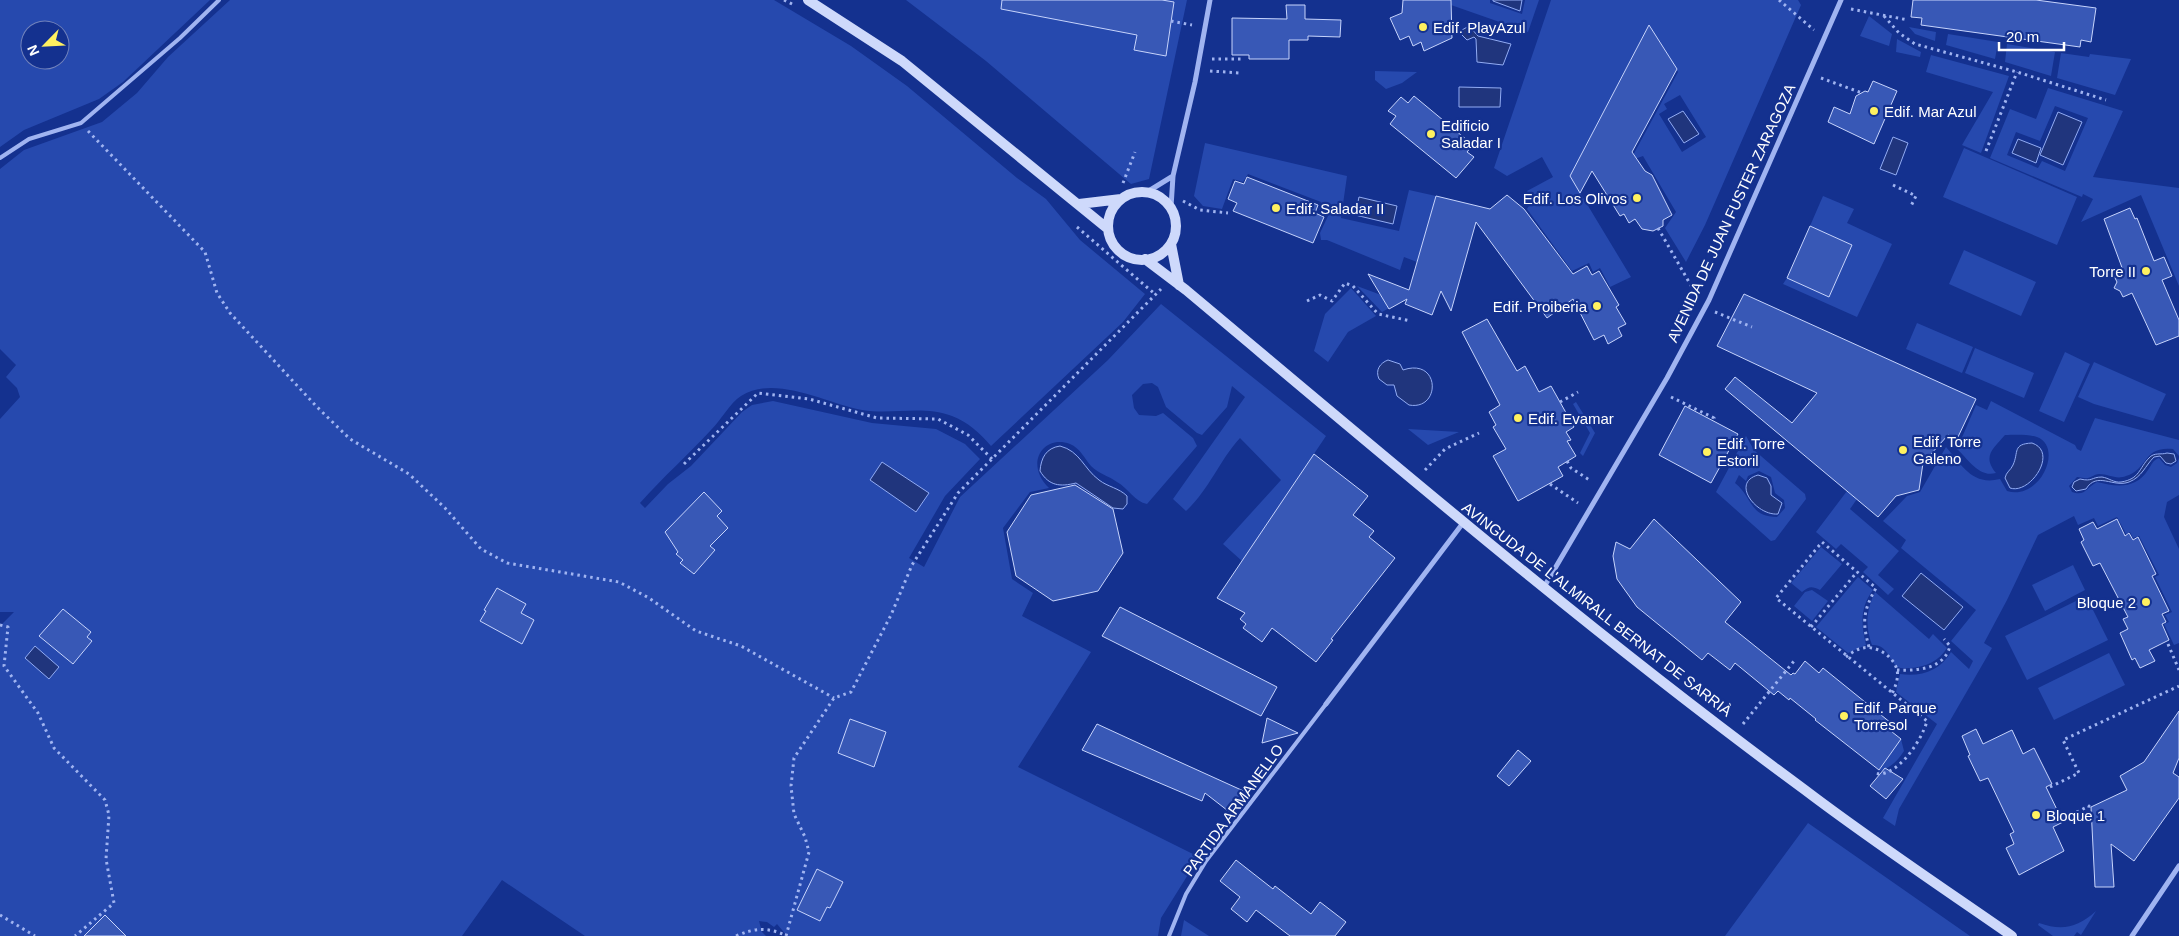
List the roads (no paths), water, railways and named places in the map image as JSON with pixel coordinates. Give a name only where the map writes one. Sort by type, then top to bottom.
[{"type":"street","points":[[808,0],[902,61],[1108,229]]},
{"type":"street","points":[[1171,207],[1173,176],[1197,71],[1210,0]]},
{"type":"street","name":"AVENIDA DE JUAN FUSTER ZARAGOZA","points":[[1544,587],[1659,391],[1704,308],[1841,0]]},
{"type":"street","points":[[1079,204],[1147,192],[1173,176]]},
{"type":"street","points":[[1124,197],[1113,207],[1108,229],[1111,240],[1117,249],[1126,256],[1145,260],[1159,256],[1171,244],[1176,229],[1175,217],[1171,207],[1163,198],[1147,192]]},
{"type":"street","points":[[1171,244],[1179,284]]},
{"type":"street","name":"AVINGUDA DE L'ALMIRALL BERNAT DE SARRIÀ","points":[[1145,260],[1179,284],[1463,523],[1734,736],[1805,791],[2012,936]]},
{"type":"street","points":[[1326,704],[1463,523]]},
{"type":"street","points":[[2132,936],[2179,866]]},
{"type":"lane","points":[[0,158],[29,139],[81,124],[180,38],[219,0]]},
{"type":"lane","name":"PARTIDA ARMANELLO","points":[[1169,936],[1186,894],[1206,861],[1326,704]]},
{"type":"place","name":"Edif. PlayAzul","points":[[1423,27]]},
{"type":"place","name":"Edif. Mar Azul","points":[[1874,111]]},
{"type":"place","name":"Edificio Saladar I","points":[[1431,134]]},
{"type":"place","name":"Edif. Los Olivos","points":[[1637,198]]},
{"type":"place","name":"Edif. Saladar II","points":[[1276,208]]},
{"type":"place","name":"Torre II","points":[[2146,271]]},
{"type":"place","name":"Edif. Proiberia","points":[[1597,306]]},
{"type":"place","name":"Edif. Evamar","points":[[1518,418]]},
{"type":"place","name":"Edif. Torre Galeno","points":[[1903,450]]},
{"type":"place","name":"Edif. Torre Estoril","points":[[1707,452]]},
{"type":"place","name":"Bloque 2","points":[[2146,602]]},
{"type":"place","name":"Edif. Parque Torresol","points":[[1844,716]]},
{"type":"place","name":"Bloque 1","points":[[2036,815]]}]
